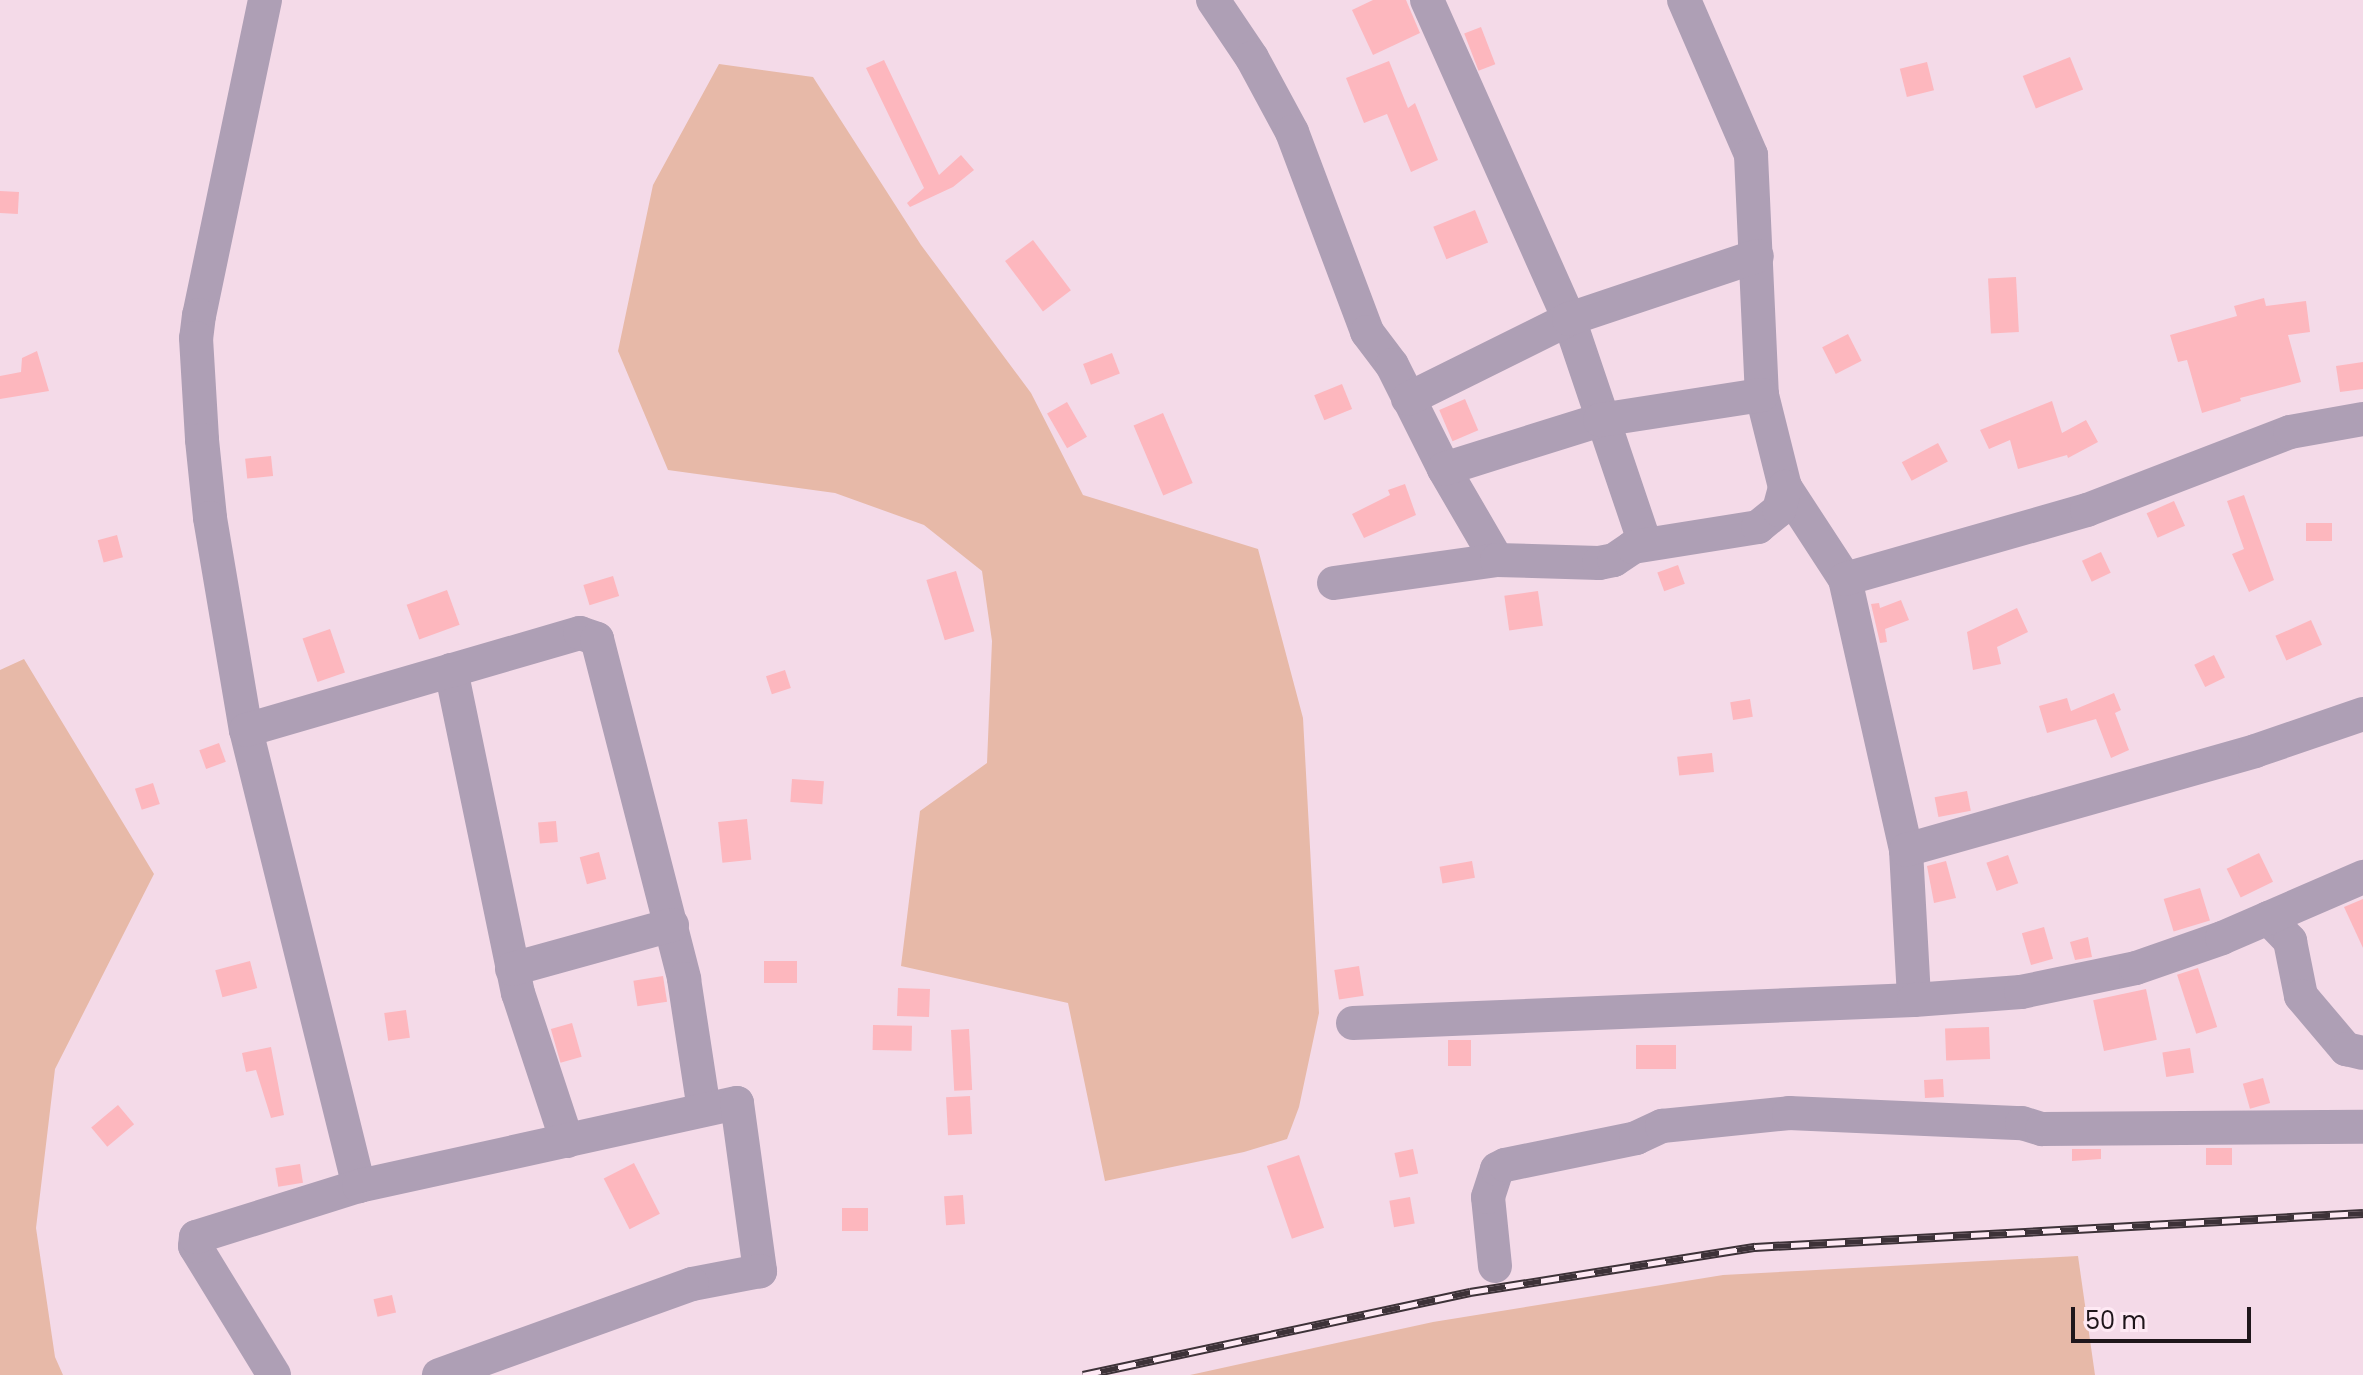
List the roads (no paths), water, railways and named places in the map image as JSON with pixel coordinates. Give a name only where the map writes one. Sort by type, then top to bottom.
[{"type":"street","points":[[265,0],[257,25],[196,338],[210,518],[246,730],[359,1186]]},
{"type":"street","points":[[1213,0],[1252,58],[1292,132],[1367,332],[1392,365],[1444,469],[1497,560]]},
{"type":"street","points":[[1427,0],[1569,319],[1600,420],[1645,544]]},
{"type":"street","points":[[1684,0],[1751,155],[1762,395],[1785,487],[1845,579],[1906,850],[1914,1000]]},
{"type":"street","points":[[1408,399],[1569,319],[1757,256]]},
{"type":"street","points":[[1444,469],[1600,420],[1762,395]]},
{"type":"street","points":[[1845,579],[2087,510],[2290,432],[2363,419]]},
{"type":"street","points":[[1334,583],[1497,560],[1599,563],[1645,544],[1758,527],[1779,510],[1785,487]]},
{"type":"street","points":[[246,730],[580,633],[597,639],[672,925],[684,979],[704,1109]]},
{"type":"street","points":[[451,670],[512,969],[567,1141]]},
{"type":"street","points":[[1906,850],[2255,751],[2363,714]]},
{"type":"street","points":[[1353,1023],[1914,1000],[2021,992],[2136,968],[2268,918],[2363,877]]},
{"type":"street","points":[[2268,918],[2290,941],[2301,996],[2346,1049],[2363,1053]]},
{"type":"street","points":[[512,969],[672,925]]},
{"type":"street","points":[[274,1375],[195,1246],[195,1239],[359,1186],[737,1103],[760,1271],[692,1284],[439,1375]]},
{"type":"street","points":[[1495,1266],[1488,1197],[1497,1169],[1636,1138],[1662,1126],[1789,1113],[2022,1123],[2042,1129],[2363,1127]]},
{"type":"railway","points":[[1083,1375],[1470,1292],[1755,1247],[2363,1213]]}]
